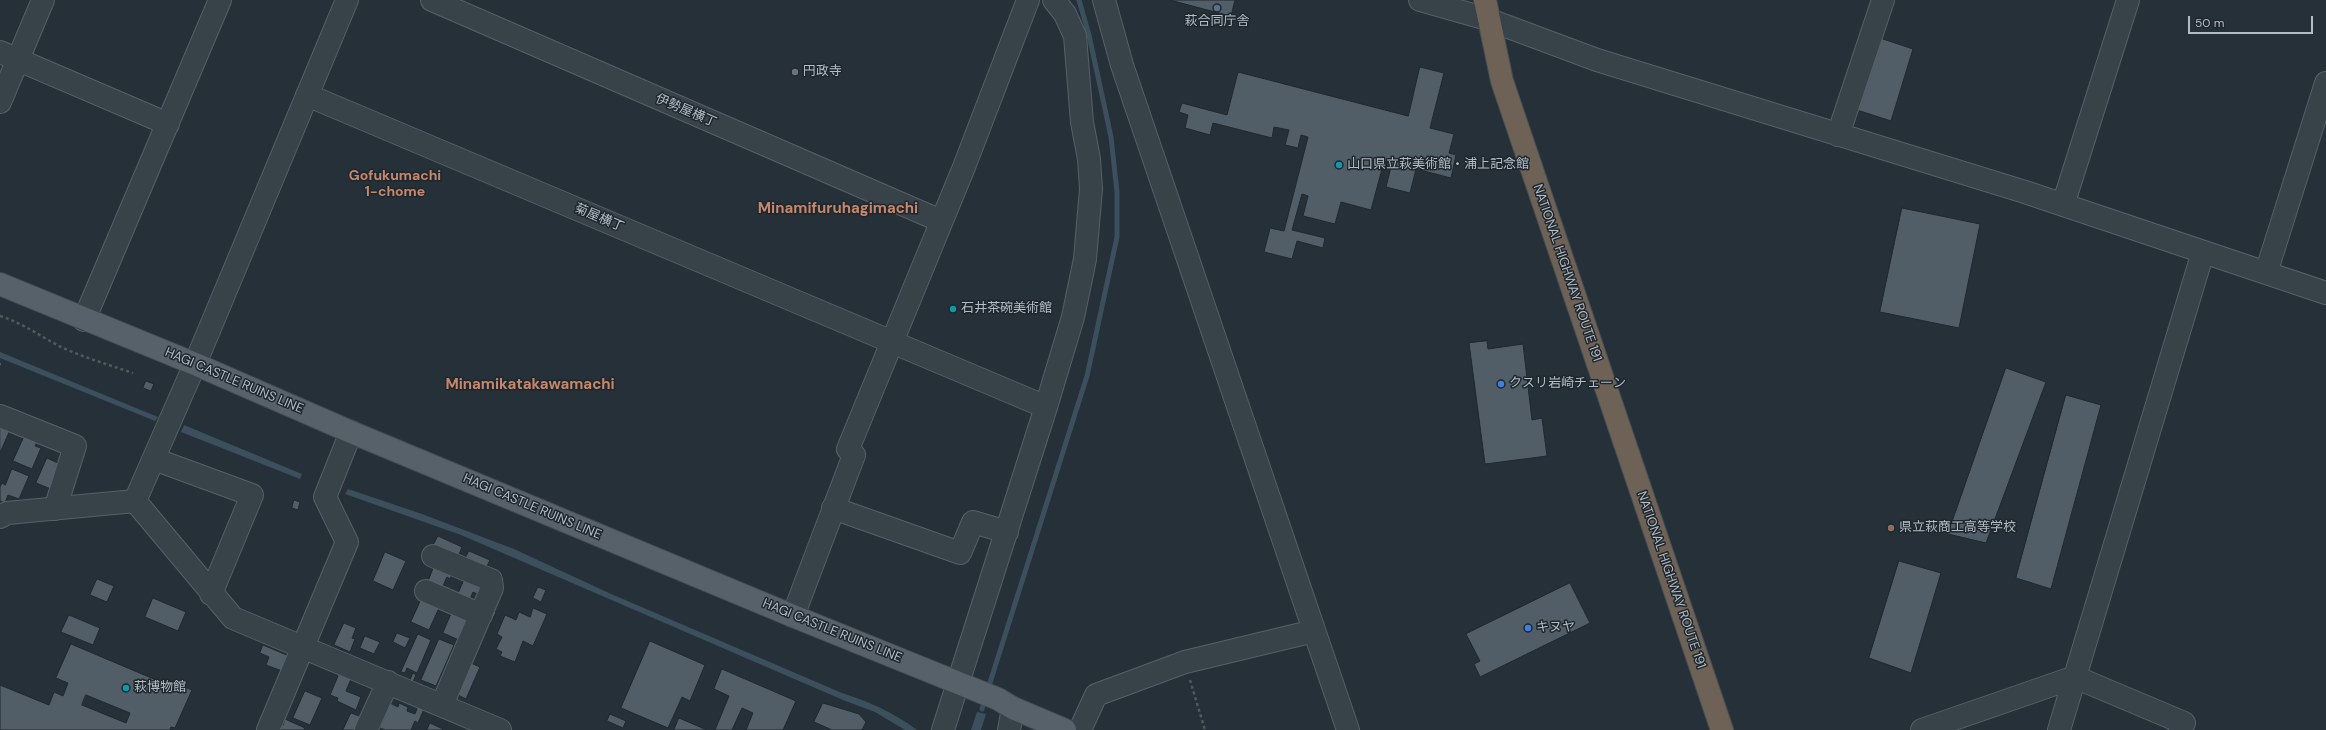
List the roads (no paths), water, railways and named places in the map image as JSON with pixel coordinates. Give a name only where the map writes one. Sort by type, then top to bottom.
[{"type":"highway","name":"NATIONAL HIGHWAY ROUTE 191","points":[[1488,6],[1502,81],[1722,730]]},
{"type":"main road","name":"HAGI CASTLE RUINS LINE","points":[[0,284],[84,320],[195,364],[351,432],[793,616],[958,682],[1064,730]]},
{"type":"street","points":[[0,102],[9,56],[42,0]]},
{"type":"street","points":[[84,320],[220,0]]},
{"type":"street","points":[[135,501],[195,364],[347,0]]},
{"type":"street","name":"伊勢屋横丁","points":[[432,0],[941,221]]},
{"type":"street","points":[[793,616],[854,455],[848,449],[941,221],[1028,0]]},
{"type":"street","points":[[945,727],[1073,317],[1085,259],[1091,189],[1089,159],[1080,106],[1075,36],[1066,14],[1054,0]]},
{"type":"street","points":[[1104,0],[1122,65],[1348,730]]},
{"type":"street","points":[[1420,0],[1488,6],[1597,60],[2063,205],[2326,293]]},
{"type":"street","points":[[1838,135],[1883,0]]},
{"type":"street","points":[[2063,205],[2128,0]]},
{"type":"street","points":[[9,56],[168,124]]},
{"type":"street","points":[[2266,273],[2326,83]]},
{"type":"street","name":"菊屋横丁","points":[[308,95],[1046,407]]},
{"type":"street","points":[[2059,730],[2203,252]]},
{"type":"street","points":[[0,416],[75,446],[55,509]]},
{"type":"street","points":[[268,730],[304,648],[347,542],[325,497],[351,432]]},
{"type":"street","points":[[154,460],[252,495],[211,594]]},
{"type":"street","points":[[0,517],[7,513],[135,501]]},
{"type":"street","points":[[135,501],[211,594],[233,618],[500,730]]},
{"type":"street","points":[[833,508],[960,553],[974,522],[1007,532]]},
{"type":"street","points":[[433,556],[491,580],[492,588],[442,705]]},
{"type":"street","points":[[426,591],[481,615]]},
{"type":"street","points":[[1080,730],[1096,695],[1185,662],[1314,631]]},
{"type":"street","points":[[1922,730],[2075,677],[2184,723],[2180,730]]},
{"type":"street","points":[[366,730],[388,682]]},
{"type":"street","points":[[1006,703],[1009,730]]},
{"type":"water","points":[[0,352],[158,417],[155,421],[0,358]]},
{"type":"water","points":[[184,425],[302,474],[300,479],[181,432]]},
{"type":"water","points":[[348,489],[422,514],[514,549],[609,593],[842,693],[872,704],[899,718],[917,730],[905,730],[875,712],[843,700],[461,535],[345,494]]},
{"type":"water","points":[[977,712],[986,714],[981,730],[971,730]]},
{"type":"waterway","points":[[988,689],[1087,376],[1117,237],[1117,192],[1111,137],[1089,35],[1079,0]]},
{"type":"waterway","points":[[982,709],[985,699]]},
{"type":"place","name":"萩合同庁舎","points":[[1217,8]]},
{"type":"place","name":"円政寺","points":[[795,72]]},
{"type":"place","name":"山口県立萩美術館・浦上記念館","points":[[1339,165]]},
{"type":"place","name":"石井茶碗美術館","points":[[953,309]]},
{"type":"place","name":"クスリ岩崎チェーン","points":[[1501,384]]},
{"type":"place","name":"県立萩商工高等学校","points":[[1891,528]]},
{"type":"place","name":"キヌヤ","points":[[1528,628]]},
{"type":"place","name":"萩博物館","points":[[126,688]]},
{"type":"district","name":"Gofukumachi 1-chome","points":[[395,184]]},
{"type":"district","name":"Minamifuruhagimachi","points":[[838,209]]},
{"type":"district","name":"Minamikatakawamachi","points":[[530,385]]}]
